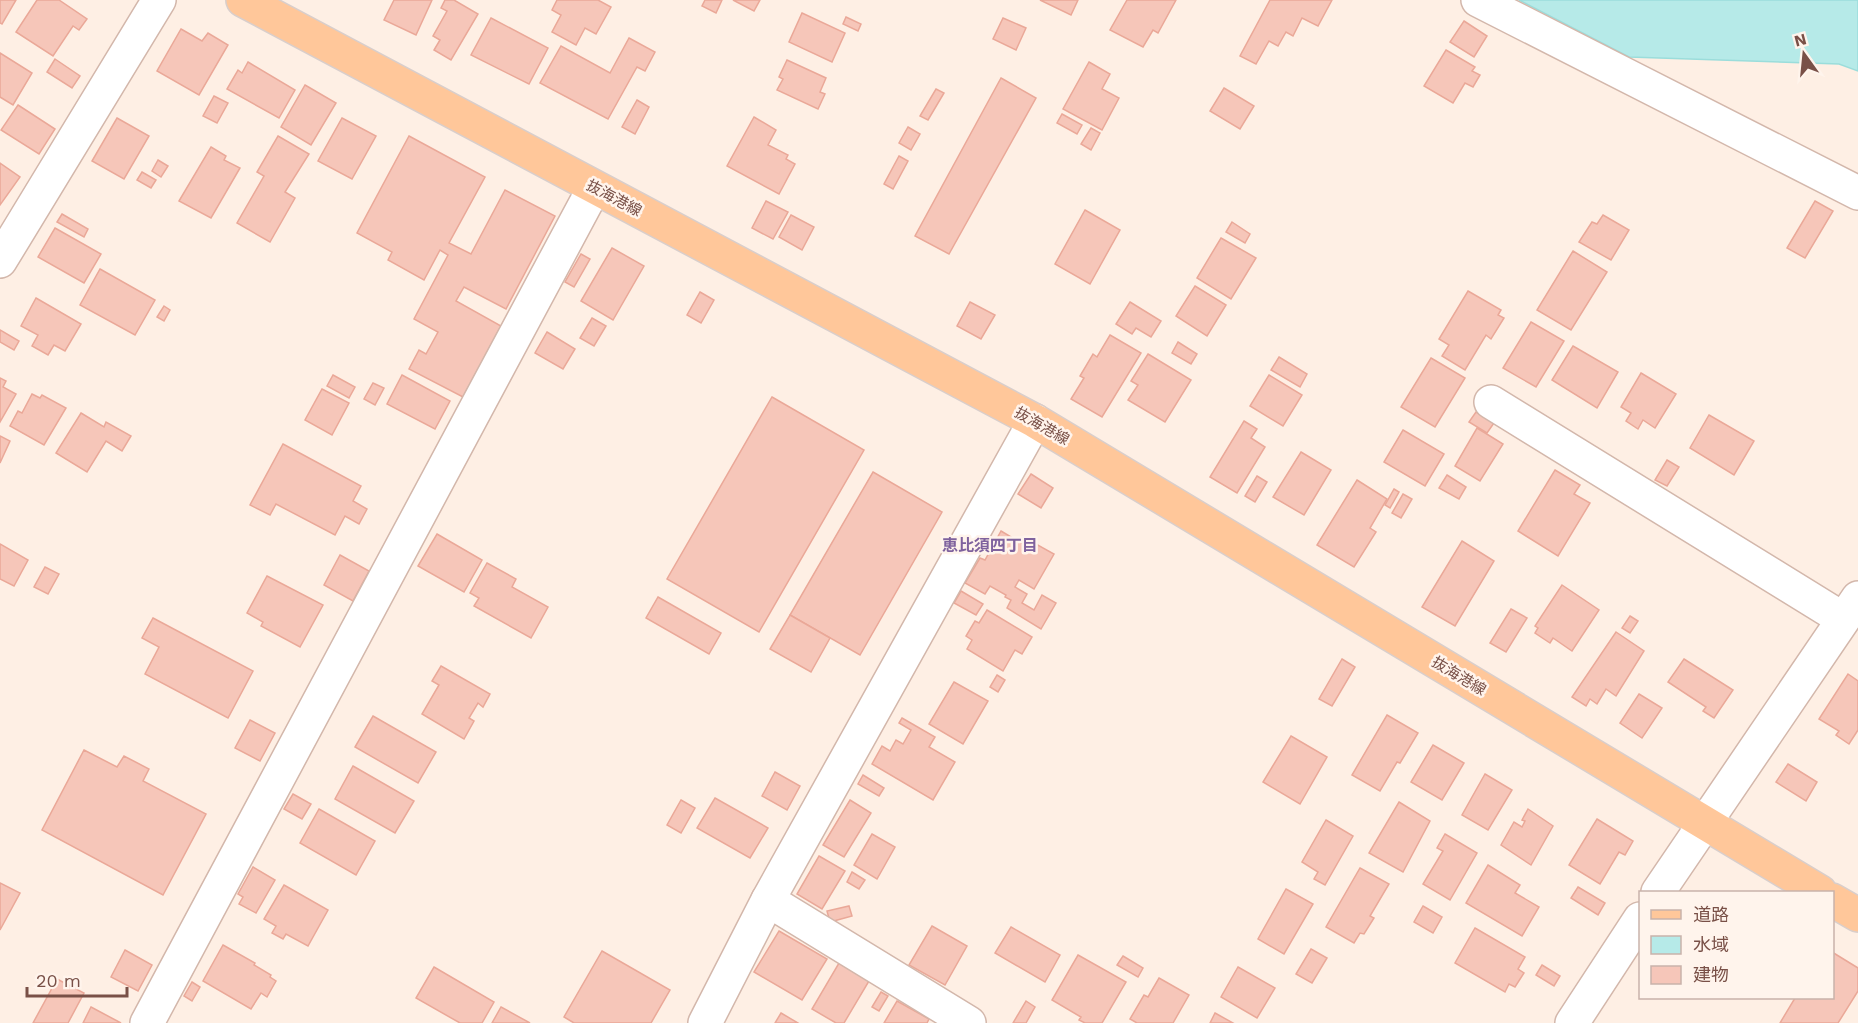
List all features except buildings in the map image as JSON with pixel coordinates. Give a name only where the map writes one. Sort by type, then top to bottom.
[{"type":"main road","name":"抜海港線","points":[[243,0],[1035,421],[1818,891]]},
{"type":"main road","points":[[1834,901],[1858,915]]},
{"type":"street","points":[[0,261],[159,0]]},
{"type":"street","points":[[1478,0],[1858,193]]},
{"type":"street","points":[[147,1023],[594,188]]},
{"type":"street","points":[[1491,402],[1851,609],[1659,891]]},
{"type":"street","points":[[705,1023],[768,900],[1035,421]]},
{"type":"street","points":[[768,900],[969,1023]]},
{"type":"street","points":[[1572,1023],[1639,922]]},
{"type":"water","points":[[1519,0],[1858,0],[1858,71],[1839,64],[1629,57]]},
{"type":"district","name":"恵比須四丁目","points":[[990,545]]}]
